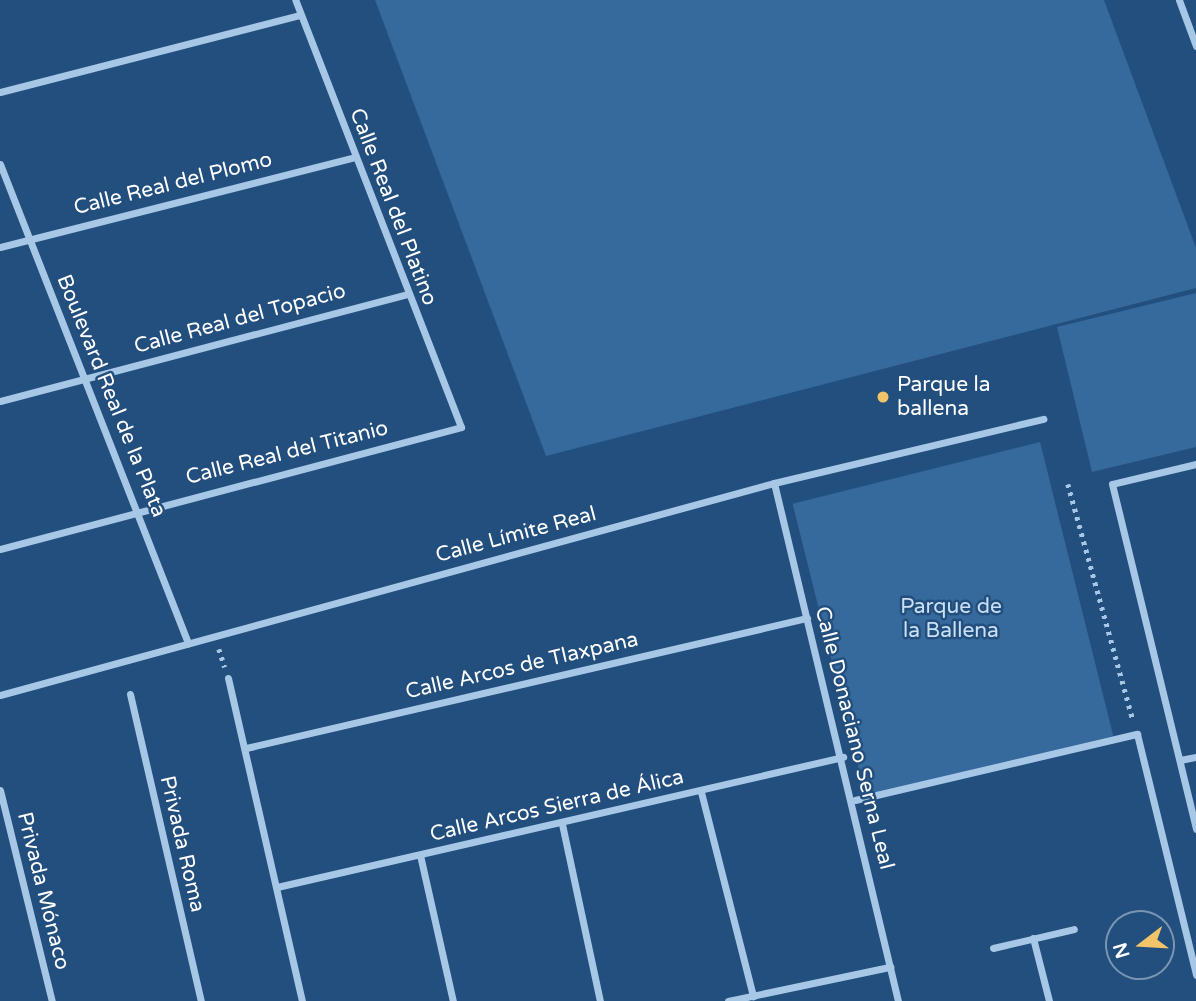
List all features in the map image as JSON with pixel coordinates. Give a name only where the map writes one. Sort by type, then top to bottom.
[{"type":"street","name":"Calle Real del Platino","points":[[295,0],[407,294],[461,426]]},
{"type":"street","points":[[1179,0],[1196,46]]},
{"type":"street","points":[[0,92],[300,15]]},
{"type":"street","name":"Calle Real del Plomo","points":[[0,247],[355,157]]},
{"type":"street","name":"Boulevard Real de la Plata","points":[[0,164],[188,643]]},
{"type":"street","name":"Calle Real del Topacio","points":[[0,401],[407,294]]},
{"type":"street","name":"Calle Límite Real","points":[[0,695],[774,483],[1043,419]]},
{"type":"street","name":"Calle Real del Titanio","points":[[0,549],[138,510],[461,426]]},
{"type":"street","points":[[1196,464],[1112,484],[1196,829]]},
{"type":"street","name":"Calle Donaciano Serna Leal","points":[[774,483],[855,800],[898,1001]]},
{"type":"street","name":"Calle Arcos de Tlaxpana","points":[[246,748],[807,618]]},
{"type":"street","points":[[228,678],[302,1001]]},
{"type":"street","name":"Privada Roma","points":[[130,694],[201,1001]]},
{"type":"street","points":[[855,800],[1137,734],[1196,975]]},
{"type":"street","name":"Calle Arcos Sierra de Álica","points":[[277,887],[562,824],[843,757]]},
{"type":"street","points":[[1180,760],[1196,757]]},
{"type":"street","name":"Privada Mónaco","points":[[0,790],[52,1001]]},
{"type":"street","points":[[701,792],[753,996]]},
{"type":"street","points":[[562,824],[600,1001]]},
{"type":"street","points":[[420,855],[453,1001]]},
{"type":"street","points":[[993,948],[1074,929]]},
{"type":"street","points":[[1033,939],[1049,1001]]},
{"type":"street","points":[[728,1001],[890,967]]},
{"type":"path","points":[[1068,484],[1137,734]]},
{"type":"path","points":[[214,635],[228,678]]},
{"type":"green space","points":[[375,0],[1104,0],[1196,248],[1196,288],[546,456]]},
{"type":"green space","points":[[1196,293],[1196,447],[1092,472],[1057,327]]},
{"type":"green space","name":"Parque de la Ballena","points":[[1040,442],[1113,736],[866,798],[793,504]]},
{"type":"place","name":"Parque la ballena","points":[[883,397]]}]
